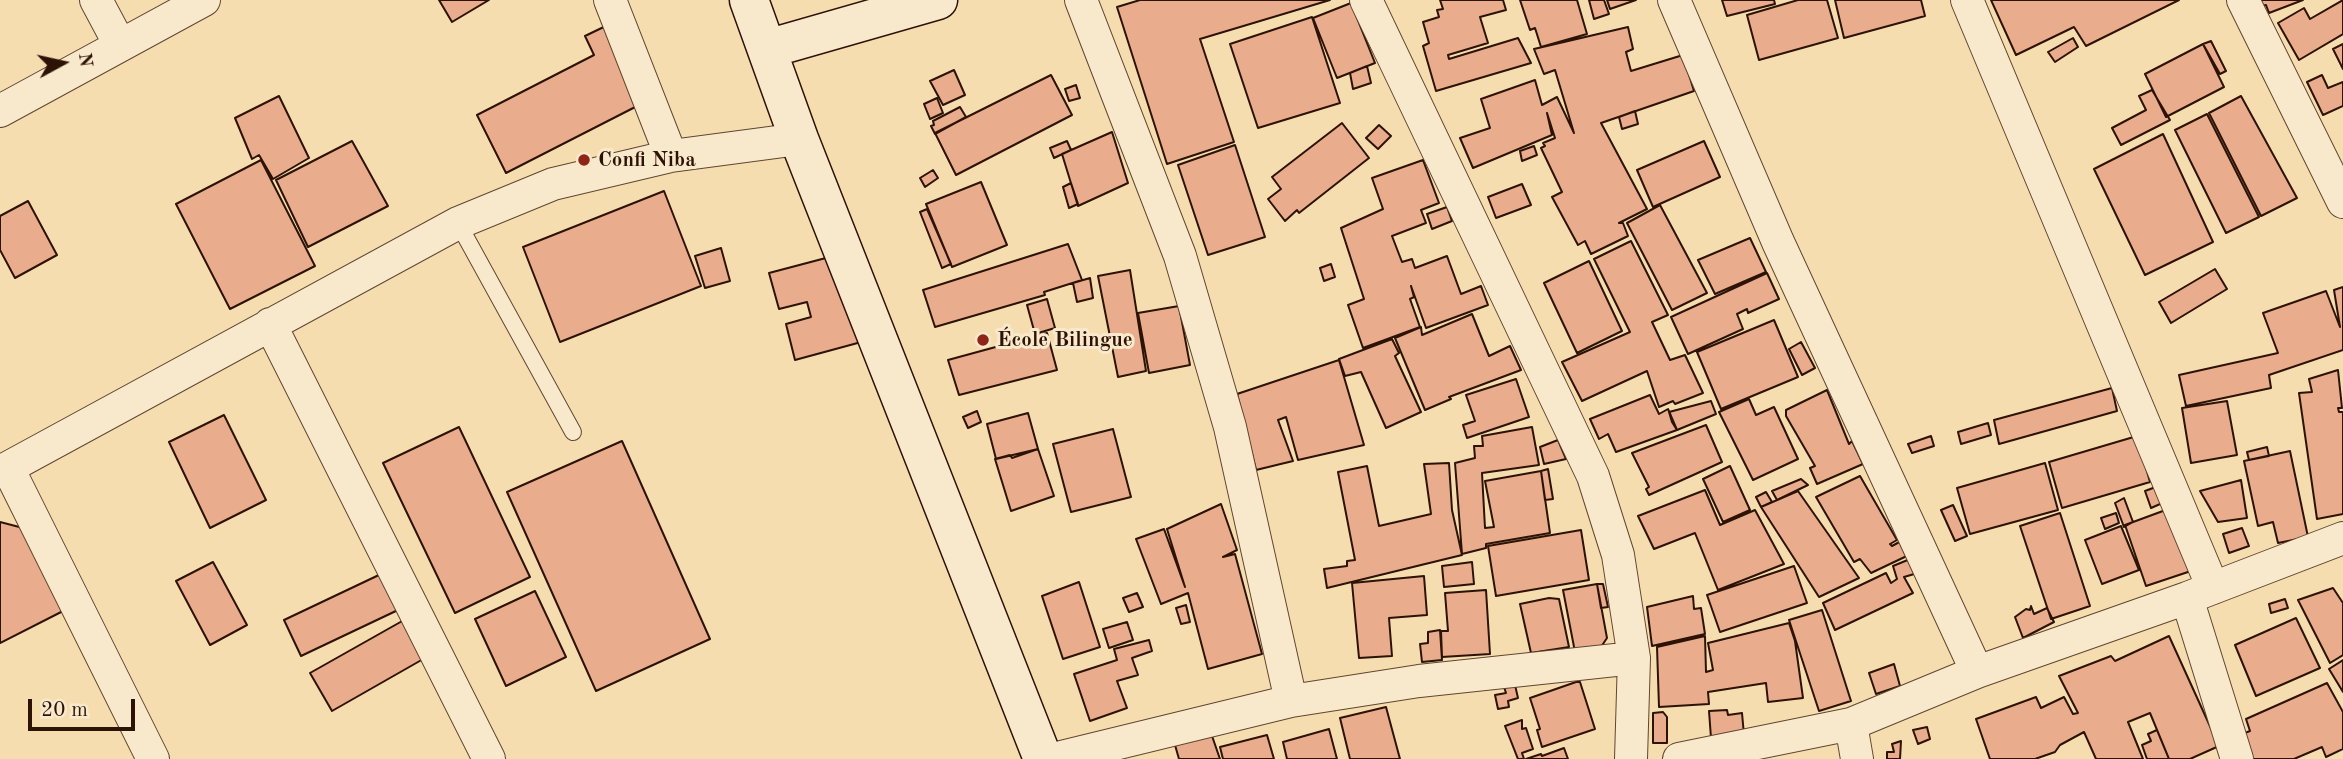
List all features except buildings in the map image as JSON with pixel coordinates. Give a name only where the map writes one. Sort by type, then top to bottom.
[{"type":"main road","points":[[749,0],[799,139],[1043,759]]},
{"type":"main road","points":[[767,49],[938,0]]},
{"type":"street","points":[[96,0],[120,46]]},
{"type":"street","points":[[0,111],[204,0]]},
{"type":"street","points":[[610,0],[671,156]]},
{"type":"street","points":[[1081,0],[1180,256],[1230,427],[1291,701]]},
{"type":"street","points":[[1366,0],[1593,476],[1618,555],[1634,658],[1631,759]]},
{"type":"street","points":[[1674,0],[1779,242],[1978,673]]},
{"type":"street","points":[[1967,0],[2200,593],[2237,759]]},
{"type":"street","points":[[2243,0],[2343,202]]},
{"type":"street","points":[[153,759],[4,470],[458,223],[553,184],[671,156],[799,139]]},
{"type":"street","points":[[270,324],[489,759]]},
{"type":"street","points":[[1679,759],[1851,724],[1978,673],[2343,538]]},
{"type":"street","points":[[1053,759],[1291,701],[1419,681],[1634,658]]},
{"type":"street","points":[[1851,724],[1857,759]]},
{"type":"lane","points":[[458,223],[573,432]]},
{"type":"place","name":"Confi Niba","points":[[584,160]]},
{"type":"place","name":"École Bilingue","points":[[983,340]]}]
